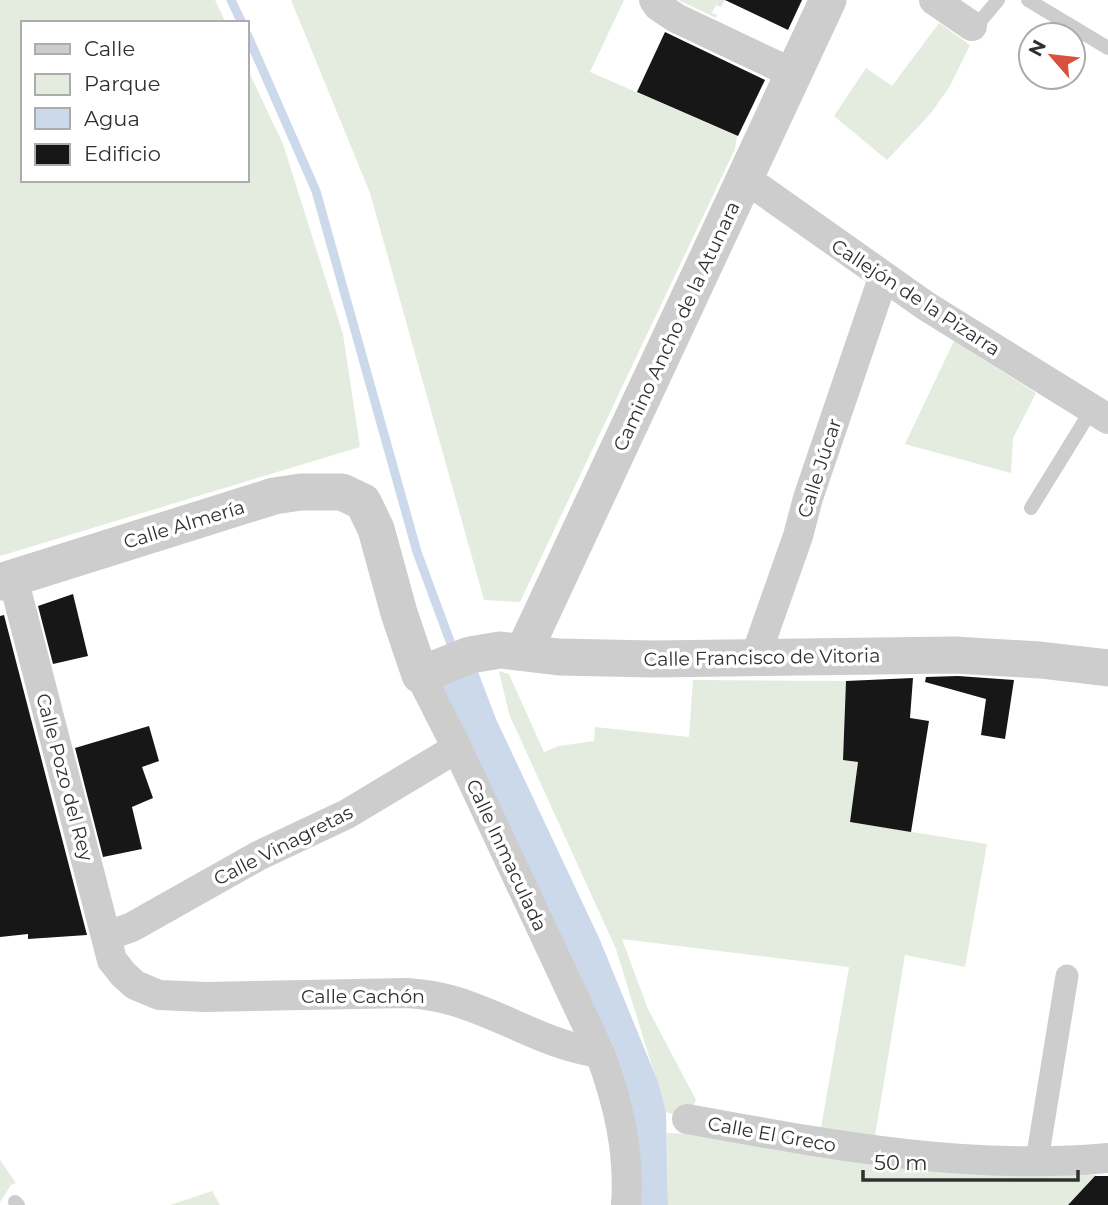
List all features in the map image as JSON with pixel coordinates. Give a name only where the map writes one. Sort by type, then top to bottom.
[{"type":"street","points":[[654,0],[676,19],[794,74]]},
{"type":"street","name":"Camino Ancho de la Atunara","points":[[524,651],[828,0]]},
{"type":"street","points":[[934,0],[972,26]]},
{"type":"street","name":"Callejón de la Pizarra","points":[[745,178],[883,278],[1100,414]]},
{"type":"street","name":"Calle Júcar","points":[[755,657],[883,278]]},
{"type":"street","name":"Calle Almería","points":[[7,580],[104,557],[167,529],[274,496],[300,492],[342,492],[355,496],[367,508]]},
{"type":"street","name":"Calle Inmaculada","points":[[367,508],[376,529],[399,613],[424,673],[600,1053],[622,1125],[626,1205]]},
{"type":"street","name":"Calle Pozo del Rey","points":[[7,580],[112,960],[122,974]]},
{"type":"street","name":"Calle Francisco de Vitoria","points":[[424,673],[470,655],[492,651],[524,651],[559,657],[654,659],[992,656],[1108,668]]},
{"type":"street","name":"Calle Vinagretas","points":[[107,936],[132,927],[258,856],[347,814],[457,748]]},
{"type":"street","name":"Calle Cachón","points":[[122,974],[135,985],[159,995],[431,995],[475,1009],[555,1043],[600,1053]]},
{"type":"street","points":[[1037,1160],[1067,976]]},
{"type":"street","name":"Calle El Greco","points":[[687,1119],[816,1142],[923,1157],[1037,1160],[1108,1158]]},
{"type":"lane","points":[[972,26],[978,25],[998,0]]},
{"type":"lane","points":[[1028,0],[1108,48]]},
{"type":"lane","name":"Callejón de la Pizarra","points":[[1031,508],[1100,414]]},
{"type":"lane","points":[[140,554],[167,529]]},
{"type":"green space","points":[[0,0],[215,0],[225,21],[21,21],[21,182],[248,182],[248,70],[283,144],[343,334],[360,447],[0,556]]},
{"type":"green space","points":[[291,0],[624,0],[590,72],[737,136],[735,149],[520,602],[484,600],[370,193]]},
{"type":"green space","points":[[678,0],[725,0],[721,7],[716,5],[712,13],[717,15],[716,18]]},
{"type":"green space","points":[[939,23],[970,45],[950,86],[931,113],[887,160],[834,116],[866,68],[892,86]]},
{"type":"green space","points":[[954,341],[1036,393],[1013,438],[1011,473],[905,444]]},
{"type":"green space","points":[[499,671],[509,674],[544,752],[559,746],[594,741],[595,727],[689,737],[693,680],[846,681],[843,759],[858,762],[850,822],[987,844],[965,967],[905,955],[875,1136],[821,1128],[849,967],[622,939],[648,1009],[696,1100],[687,1119],[666,1112],[616,949],[509,714]]},
{"type":"green space","points":[[667,1133],[1097,1175],[1068,1205],[668,1205]]},
{"type":"green space","points":[[0,1160],[16,1183],[11,1185],[0,1202]]},
{"type":"green space","points":[[212,1191],[220,1205],[170,1205]]},
{"type":"water","points":[[474,661],[496,719],[600,940],[658,1082],[666,1112],[668,1205],[636,1205],[626,1089],[614,1047],[433,679]]},
{"type":"building","points":[[725,0],[802,0],[788,30]]},
{"type":"building","points":[[665,32],[765,80],[738,136],[637,92]]},
{"type":"building","points":[[73,594],[88,656],[53,664],[38,606]]},
{"type":"building","points":[[4,615],[87,935],[28,939],[28,934],[0,937],[0,616]]},
{"type":"building","points":[[926,677],[1014,680],[1005,739],[981,735],[986,699],[925,682]]},
{"type":"building","points":[[913,678],[910,718],[929,721],[911,832],[850,822],[858,762],[843,760],[846,681]]},
{"type":"building","points":[[149,726],[159,761],[142,767],[153,798],[132,807],[142,849],[103,857],[75,748]]},
{"type":"building","points":[[1095,1176],[1108,1176],[1108,1205],[1068,1205]]},
{"type":"waterway","points":[[231,0],[241,21]]},
{"type":"waterway","points":[[248,36],[316,191],[417,552],[454,652]]}]
